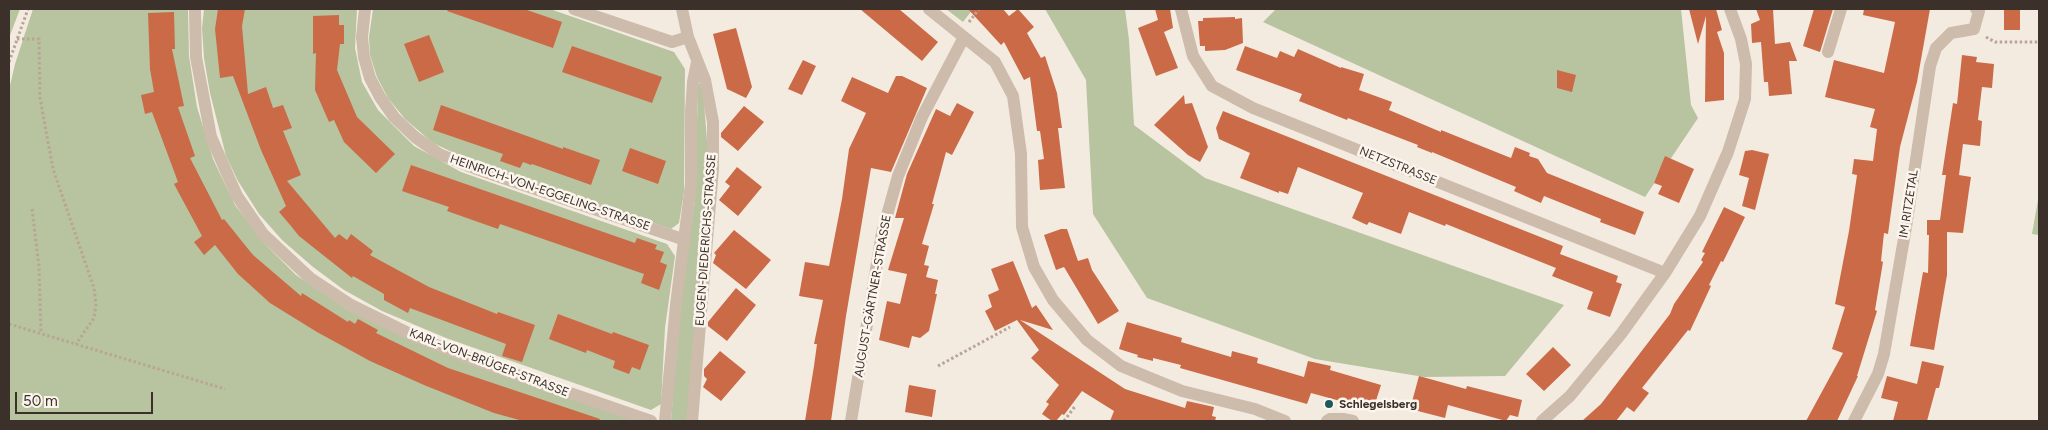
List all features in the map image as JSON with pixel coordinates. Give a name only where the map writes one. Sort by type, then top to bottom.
[{"type":"street","name":"KARL-VON-BRÜGER-STRASSE","points":[[195,9],[196,57],[211,137],[237,196],[263,234],[310,278],[351,305],[414,336],[470,359],[651,421]]},
{"type":"street","name":"HEINRICH-VON-EGGELING-STRASSE","points":[[365,9],[362,37],[364,57],[370,78],[380,97],[394,116],[415,137],[439,154],[474,168],[685,240]]},
{"type":"street","points":[[574,9],[672,42],[688,37]]},
{"type":"street","name":"EUGEN-DIEDERICHS-STRASSE","points":[[682,9],[688,37],[705,80],[713,122],[713,168],[692,421]]},
{"type":"street","points":[[929,9],[994,62],[1013,96],[1021,154],[1022,226],[1034,267],[1053,300],[1087,340],[1121,366],[1182,391],[1255,409],[1285,421]]},
{"type":"street","name":"NETZSTRASSE","points":[[1181,9],[1193,56],[1212,86],[1253,108],[1665,273]]},
{"type":"street","points":[[1542,421],[1570,396],[1621,334],[1665,273],[1700,216],[1728,152],[1746,99],[1746,64],[1741,39],[1730,9]]},
{"type":"street","points":[[1828,52],[1841,9]]},
{"type":"street","name":"IM RITZETAL","points":[[1854,421],[1878,374],[1884,354],[1906,227],[1930,66],[1936,48],[1951,33],[1974,29],[1979,11],[1976,9]]},
{"type":"street","name":"AUGUST-GÄRTNER-STRASSE","points":[[851,421],[882,233],[898,176],[922,118],[964,37]]},
{"type":"street","name":"EUGEN-DIEDERICHS-STRASSE","points":[[665,421],[676,305],[691,184],[693,82],[697,62]]},
{"type":"street","points":[[1327,421],[1330,419],[1343,419],[1353,421]]},
{"type":"path","points":[[9,59],[28,9]]},
{"type":"path","points":[[973,17],[979,9]]},
{"type":"path","points":[[17,39],[39,39],[40,98],[51,160],[71,225],[94,288],[96,304],[94,318],[76,344]]},
{"type":"path","points":[[1995,42],[2039,42]]},
{"type":"path","points":[[32,209],[38,267],[41,333]]},
{"type":"path","points":[[9,324],[224,389]]},
{"type":"path","points":[[938,366],[1010,328]]},
{"type":"path","points":[[1064,421],[1076,405]]},
{"type":"green space","points":[[9,9],[20,9],[9,38]]},
{"type":"green space","points":[[33,9],[188,9],[189,56],[197,107],[213,159],[235,205],[265,244],[296,275],[348,310],[637,421],[9,421],[9,90],[15,64]]},
{"type":"green space","points":[[204,9],[357,9],[355,48],[362,82],[378,110],[414,146],[461,172],[667,244],[675,256],[665,328],[661,404],[651,410],[446,338],[382,311],[344,290],[313,267],[282,240],[259,214],[238,181],[226,156],[210,93],[204,58],[202,28]]},
{"type":"green space","points":[[373,9],[550,9],[674,52],[685,69],[684,192],[679,223],[671,229],[469,160],[433,143],[405,119],[388,98],[377,77],[370,55],[369,37]]},
{"type":"green space","points":[[946,9],[973,9],[963,22]]},
{"type":"green space","points":[[1045,9],[1125,9],[1129,40],[1134,125],[1205,178],[1564,305],[1505,376],[1424,377],[1315,359],[1147,298],[1093,214],[1086,80]]},
{"type":"green space","points":[[1276,9],[1681,9],[1691,105],[1698,118],[1645,197],[1263,22]]},
{"type":"green space","points":[[698,84],[703,89],[709,167],[687,421],[671,421],[680,303],[695,200]]},
{"type":"green space","points":[[2039,194],[2039,235],[2032,234]]},
{"type":"building","points":[[218,9],[245,9],[242,26],[248,94],[266,87],[273,108],[283,105],[292,128],[283,131],[301,175],[287,181],[335,238],[339,234],[347,240],[351,234],[373,251],[370,255],[429,287],[497,314],[498,312],[535,325],[522,362],[502,356],[506,344],[410,308],[408,313],[384,300],[384,294],[353,276],[352,278],[299,236],[279,212],[286,206],[261,150],[233,76],[220,78],[215,29]]},
{"type":"building","points":[[448,9],[524,9],[562,22],[553,48],[447,11]]},
{"type":"building","points":[[860,9],[899,9],[938,42],[922,61]]},
{"type":"building","points":[[968,9],[1003,9],[1009,16],[1018,9],[1034,27],[1027,33],[1041,58],[1045,56],[1057,93],[1062,128],[1058,128],[1065,188],[1040,190],[1038,160],[1044,159],[1040,131],[1037,131],[1030,77],[1024,80],[1004,42],[1001,45]]},
{"type":"building","points":[[1155,9],[1170,9],[1173,28],[1164,32],[1178,68],[1156,76],[1138,28],[1158,20]]},
{"type":"building","points":[[1689,9],[1716,9],[1722,30],[1717,32],[1724,53],[1724,100],[1705,102],[1706,16],[1698,44]]},
{"type":"building","points":[[1756,9],[1773,9],[1775,44],[1790,42],[1797,61],[1789,61],[1792,94],[1769,96],[1768,82],[1764,82],[1761,42],[1752,43],[1751,24],[1760,20]]},
{"type":"building","points":[[1814,9],[1833,9],[1820,52],[1803,46]]},
{"type":"building","points":[[1864,9],[1930,9],[1917,82],[1900,147],[1888,234],[1884,233],[1881,261],[1883,262],[1875,310],[1877,311],[1858,376],[1837,421],[1806,421],[1843,353],[1832,349],[1845,307],[1835,304],[1849,231],[1857,175],[1852,174],[1854,159],[1873,161],[1877,129],[1870,127],[1875,109],[1825,97],[1834,60],[1884,73],[1895,22],[1863,15]]},
{"type":"building","points":[[2004,9],[2020,9],[2020,30],[2004,30]]},
{"type":"building","points":[[174,12],[175,49],[172,49],[184,106],[178,107],[195,156],[190,158],[222,220],[224,219],[253,255],[301,296],[302,293],[348,322],[349,320],[355,324],[358,319],[378,330],[376,333],[448,368],[600,419],[599,421],[523,421],[494,413],[424,385],[370,361],[317,332],[270,303],[238,274],[215,245],[204,255],[194,242],[202,236],[174,184],[178,182],[152,112],[145,114],[141,95],[154,92],[150,69],[148,13]]},
{"type":"building","points":[[339,15],[339,25],[344,25],[344,44],[340,44],[337,70],[357,117],[395,154],[376,173],[344,142],[334,120],[329,122],[315,90],[316,53],[313,54],[313,16]]},
{"type":"building","points":[[1235,17],[1235,19],[1242,18],[1243,43],[1225,50],[1205,51],[1205,46],[1200,46],[1198,21],[1203,21],[1203,18]]},
{"type":"building","points":[[736,28],[752,87],[746,98],[727,89],[713,34]]},
{"type":"building","points":[[429,35],[444,72],[419,82],[404,44]]},
{"type":"building","points":[[572,46],[662,77],[652,103],[562,72]]},
{"type":"building","points":[[1245,46],[1277,58],[1280,51],[1294,57],[1298,49],[1341,68],[1364,74],[1359,90],[1392,102],[1389,110],[1511,158],[1515,147],[1530,153],[1529,156],[1538,159],[1547,173],[1644,212],[1635,235],[1600,222],[1601,219],[1544,196],[1541,203],[1514,191],[1516,187],[1417,147],[1418,145],[1299,101],[1302,94],[1236,70]]},
{"type":"building","points":[[1962,55],[1977,57],[1976,62],[1994,64],[1992,88],[1982,87],[1978,120],[1982,121],[1980,146],[1963,144],[1959,175],[1971,177],[1963,233],[1947,232],[1947,275],[1934,350],[1910,346],[1923,272],[1928,273],[1929,235],[1927,235],[1927,220],[1940,220],[1946,175],[1942,175],[1953,103],[1957,104]]},
{"type":"building","points":[[803,60],[816,66],[802,95],[788,89]]},
{"type":"building","points":[[1557,70],[1576,75],[1572,92],[1557,88]]},
{"type":"building","points":[[896,76],[902,76],[927,88],[891,172],[871,168],[846,316],[831,421],[805,421],[817,344],[814,344],[823,300],[799,296],[805,262],[829,266],[842,199],[849,149],[866,113],[841,101],[852,77],[888,93]]},
{"type":"building","points":[[1184,95],[1185,104],[1192,103],[1208,147],[1200,162],[1188,155],[1154,125]]},
{"type":"building","points":[[957,103],[974,112],[952,155],[946,152],[932,204],[934,204],[922,244],[929,246],[924,265],[929,266],[926,277],[938,280],[935,294],[937,294],[929,331],[920,338],[912,336],[909,348],[879,340],[887,301],[900,304],[907,274],[888,270],[904,218],[895,218],[907,174],[936,109],[950,116]]},
{"type":"building","points":[[441,105],[563,149],[563,147],[600,160],[591,185],[532,164],[523,162],[520,168],[500,161],[503,154],[433,130]]},
{"type":"building","points":[[744,106],[764,122],[738,151],[721,137],[721,133]]},
{"type":"building","points":[[1223,111],[1563,246],[1560,254],[1618,276],[1616,282],[1622,284],[1610,317],[1587,309],[1593,292],[1552,276],[1556,268],[1446,224],[1445,226],[1409,212],[1401,234],[1369,222],[1367,225],[1352,218],[1363,193],[1298,167],[1288,194],[1279,191],[1279,193],[1240,178],[1250,153],[1219,139],[1216,128]]},
{"type":"building","points":[[630,148],[666,161],[658,184],[622,171]]},
{"type":"building","points":[[1752,150],[1769,154],[1755,210],[1742,206],[1749,178],[1739,175],[1745,151]]},
{"type":"building","points":[[1665,156],[1694,169],[1679,203],[1658,194],[1662,186],[1654,183]]},
{"type":"building","points":[[411,165],[635,243],[637,238],[657,245],[655,249],[664,252],[660,262],[667,265],[659,290],[641,283],[644,274],[500,224],[498,229],[447,211],[449,207],[402,191]]},
{"type":"building","points":[[737,167],[762,187],[738,216],[719,200],[730,186],[725,182]]},
{"type":"building","points":[[1724,207],[1745,217],[1723,262],[1721,261],[1709,285],[1711,286],[1690,331],[1688,330],[1642,388],[1649,393],[1634,412],[1627,407],[1616,421],[1582,421],[1601,404],[1670,314],[1674,304],[1703,262],[1701,260],[1705,253],[1702,252]]},
{"type":"building","points":[[1061,229],[1067,229],[1078,261],[1088,258],[1092,270],[1119,311],[1098,324],[1064,267],[1056,270],[1044,235]]},
{"type":"building","points":[[734,230],[771,260],[746,289],[713,263],[716,255],[714,253]]},
{"type":"building","points":[[1013,261],[1032,308],[1036,305],[1053,330],[1020,320],[1125,389],[1185,408],[1187,401],[1214,407],[1212,416],[1216,417],[1215,421],[1110,421],[1114,411],[1082,391],[1064,415],[1062,414],[1056,421],[1052,421],[1042,414],[1049,404],[1046,402],[1059,385],[1031,358],[1039,350],[1017,320],[995,331],[985,311],[992,307],[988,295],[999,290],[991,269]]},
{"type":"building","points":[[736,288],[756,305],[727,341],[708,326],[708,322]]},
{"type":"building","points":[[558,314],[612,334],[613,332],[649,345],[640,370],[632,367],[629,374],[613,368],[615,361],[587,350],[586,353],[549,339]]},
{"type":"building","points":[[1127,322],[1182,338],[1181,342],[1231,357],[1232,351],[1258,358],[1257,363],[1304,377],[1308,361],[1331,366],[1330,370],[1381,385],[1373,410],[1311,393],[1307,404],[1180,368],[1181,365],[1153,358],[1153,361],[1137,357],[1138,355],[1119,349]]},
{"type":"building","points":[[1553,347],[1571,365],[1544,391],[1526,374]]},
{"type":"building","points":[[720,351],[746,372],[721,401],[703,387],[707,379],[704,376],[704,369]]},
{"type":"building","points":[[1922,361],[1944,366],[1939,388],[1936,388],[1927,421],[1893,421],[1898,402],[1881,398],[1887,376],[1917,384]]},
{"type":"building","points":[[1419,376],[1466,389],[1467,386],[1522,400],[1518,417],[1510,415],[1506,421],[1448,405],[1445,418],[1410,409]]},
{"type":"building","points":[[909,385],[936,390],[932,417],[905,412]]},
{"type":"place","name":"Schlegelsberg","points":[[1329,404]]}]
